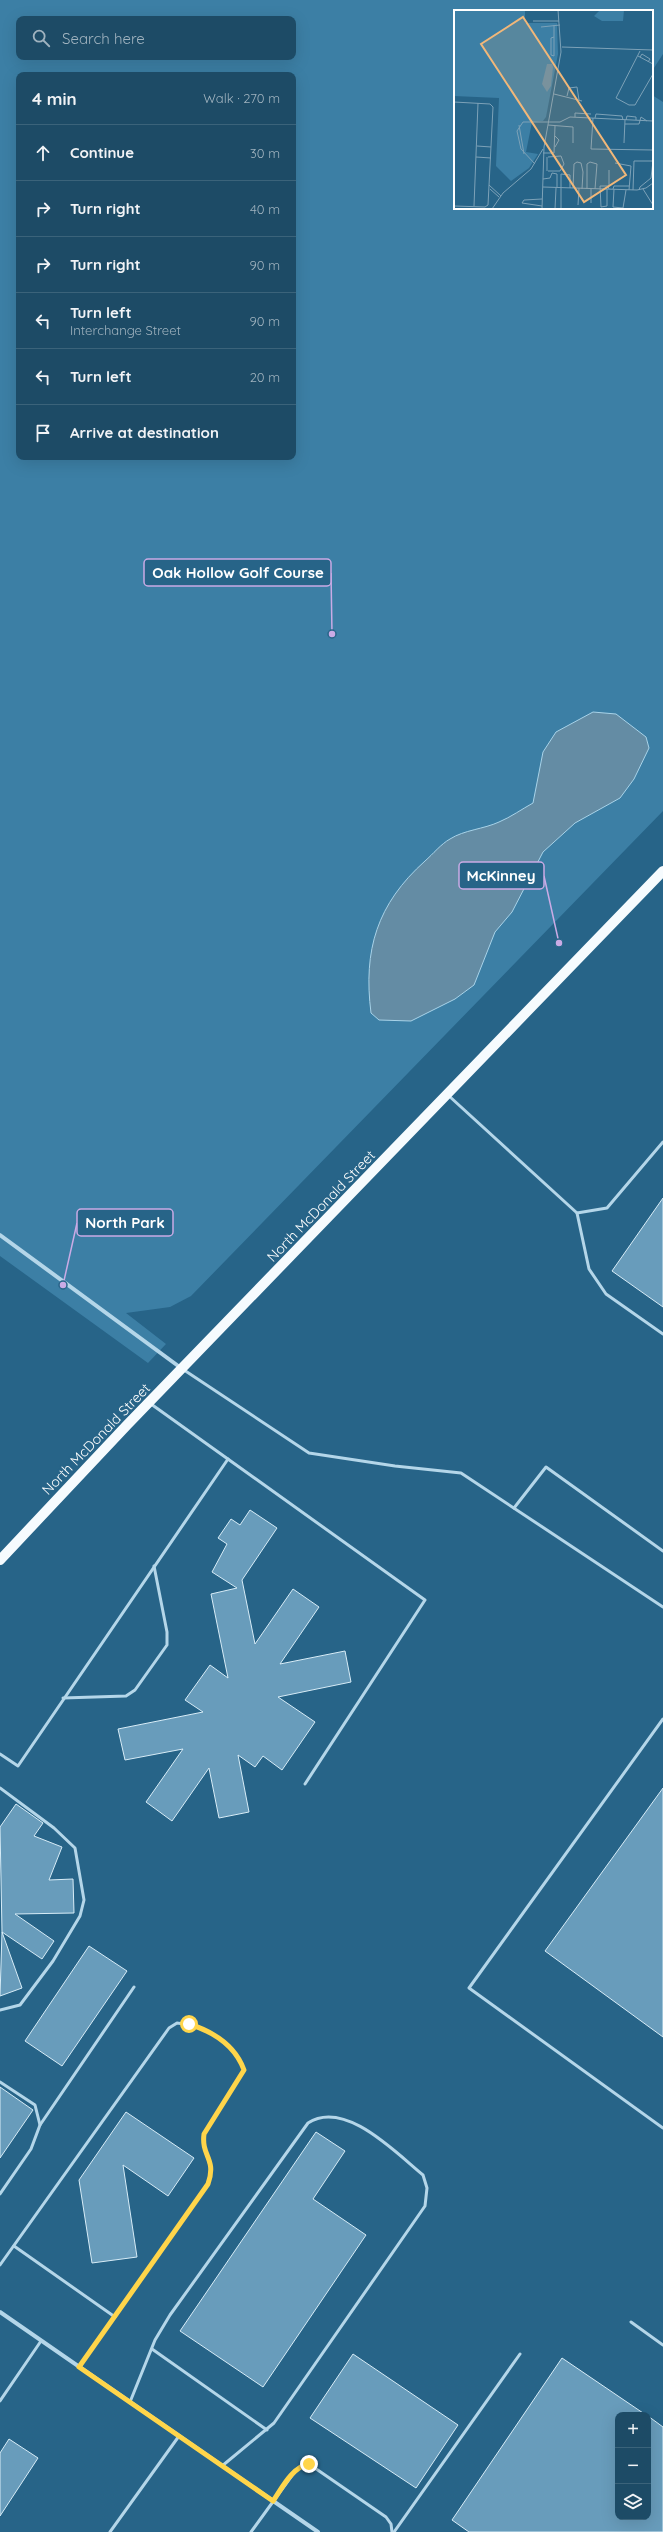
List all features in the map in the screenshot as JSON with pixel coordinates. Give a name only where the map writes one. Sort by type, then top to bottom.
[{"type":"main road","name":"North McDonald Street","points":[[0,1560],[149,1403],[663,871]]},
{"type":"street","points":[[0,1235],[183,1369]]},
{"type":"street","points":[[0,2312],[318,2532]]},
{"type":"lane","points":[[448,1095],[577,1213],[588,1269],[606,1294],[663,1334]]},
{"type":"lane","points":[[577,1213],[607,1208],[663,1142]]},
{"type":"lane","points":[[183,1369],[309,1452],[395,1466],[461,1473],[663,1607]]},
{"type":"lane","points":[[149,1403],[425,1600],[305,1784]]},
{"type":"lane","points":[[0,1754],[18,1766],[63,1698],[228,1459]]},
{"type":"lane","points":[[514,1508],[546,1467],[663,1551]]},
{"type":"lane","points":[[63,1698],[126,1696],[135,1690],[167,1645],[167,1632],[154,1566]]},
{"type":"lane","points":[[663,1719],[470,1988],[663,2128]]},
{"type":"lane","points":[[0,1788],[54,1828],[75,1848],[84,1900],[80,1916],[53,1961],[20,2005],[0,2010]]},
{"type":"lane","points":[[0,2194],[30,2149],[40,2125],[134,1987]]},
{"type":"lane","points":[[0,2265],[169,2028],[177,2023],[207,2030],[239,2056],[244,2070],[204,2134],[202,2146],[210,2160],[212,2172],[208,2184],[79,2367]]},
{"type":"lane","points":[[0,2082],[35,2105],[40,2125]]},
{"type":"lane","points":[[130,2402],[152,2349],[170,2315],[308,2123],[316,2118],[330,2115],[361,2126],[423,2175],[426,2188],[425,2206],[274,2423],[222,2466]]},
{"type":"lane","points":[[14,2246],[114,2317]]},
{"type":"lane","points":[[631,2322],[663,2344]]},
{"type":"lane","points":[[0,2401],[41,2341]]},
{"type":"lane","points":[[152,2349],[266,2430]]},
{"type":"lane","points":[[393,2532],[520,2354]]},
{"type":"lane","points":[[110,2532],[179,2436]]},
{"type":"lane","points":[[252,2532],[296,2470],[302,2465],[309,2464],[386,2517],[391,2524],[393,2532]]},
{"type":"shaded area","points":[[0,0],[663,0],[663,54],[653,69],[653,10],[454,10],[454,209],[653,209],[653,96],[663,102],[663,811],[191,1296],[170,1307],[126,1313],[166,1344],[148,1363],[0,1256]]},
{"type":"shaded area","points":[[593,712],[616,714],[646,737],[649,748],[634,779],[620,798],[575,823],[543,852],[512,912],[495,932],[474,985],[455,999],[411,1021],[379,1020],[371,1013],[369,969],[377,930],[385,911],[395,894],[409,877],[447,841],[461,834],[499,822],[533,803],[543,752],[556,732]]},
{"type":"building","points":[[663,1198],[663,1307],[612,1271]]},
{"type":"building","points":[[250,1510],[277,1528],[242,1580],[255,1644],[293,1589],[319,1607],[280,1664],[345,1651],[351,1682],[278,1697],[315,1722],[282,1770],[263,1756],[255,1767],[238,1755],[249,1812],[219,1818],[209,1768],[172,1821],[146,1802],[183,1749],[125,1760],[118,1729],[203,1712],[185,1700],[210,1665],[228,1678],[211,1594],[237,1588],[212,1572],[227,1544],[218,1538],[231,1519],[240,1525]]},
{"type":"building","points":[[663,1788],[663,2037],[545,1951]]},
{"type":"building","points":[[16,1804],[43,1823],[34,1836],[62,1847],[49,1880],[73,1879],[74,1913],[15,1914],[54,1941],[42,1959],[2,1932],[0,1827]]},
{"type":"building","points":[[2,1932],[22,1988],[0,1996]]},
{"type":"building","points":[[89,1946],[127,1971],[62,2066],[25,2041]]},
{"type":"building","points":[[0,2087],[33,2110],[0,2158]]},
{"type":"building","points":[[126,2112],[194,2158],[168,2196],[123,2165],[137,2257],[92,2263],[79,2180]]},
{"type":"building","points":[[316,2132],[345,2151],[313,2199],[366,2235],[263,2387],[180,2331]]},
{"type":"building","points":[[353,2354],[458,2425],[416,2488],[310,2418]]},
{"type":"building","points":[[562,2358],[642,2412],[615,2412],[615,2520],[651,2520],[651,2418],[663,2427],[663,2532],[469,2532],[452,2520]]},
{"type":"building","points":[[9,2439],[38,2458],[0,2516],[0,2453]]},
{"type":"place","name":"Oak Hollow Golf Course","points":[[332,634]]},
{"type":"place","name":"McKinney","points":[[559,943]]},
{"type":"place","name":"North Park","points":[[63,1285]]},
{"type":"route","points":[[189,2024],[207,2030],[226,2044],[239,2056],[244,2070],[204,2134],[202,2146],[210,2160],[212,2172],[208,2184],[79,2367],[273,2501],[296,2470],[302,2465],[309,2464]]}]
